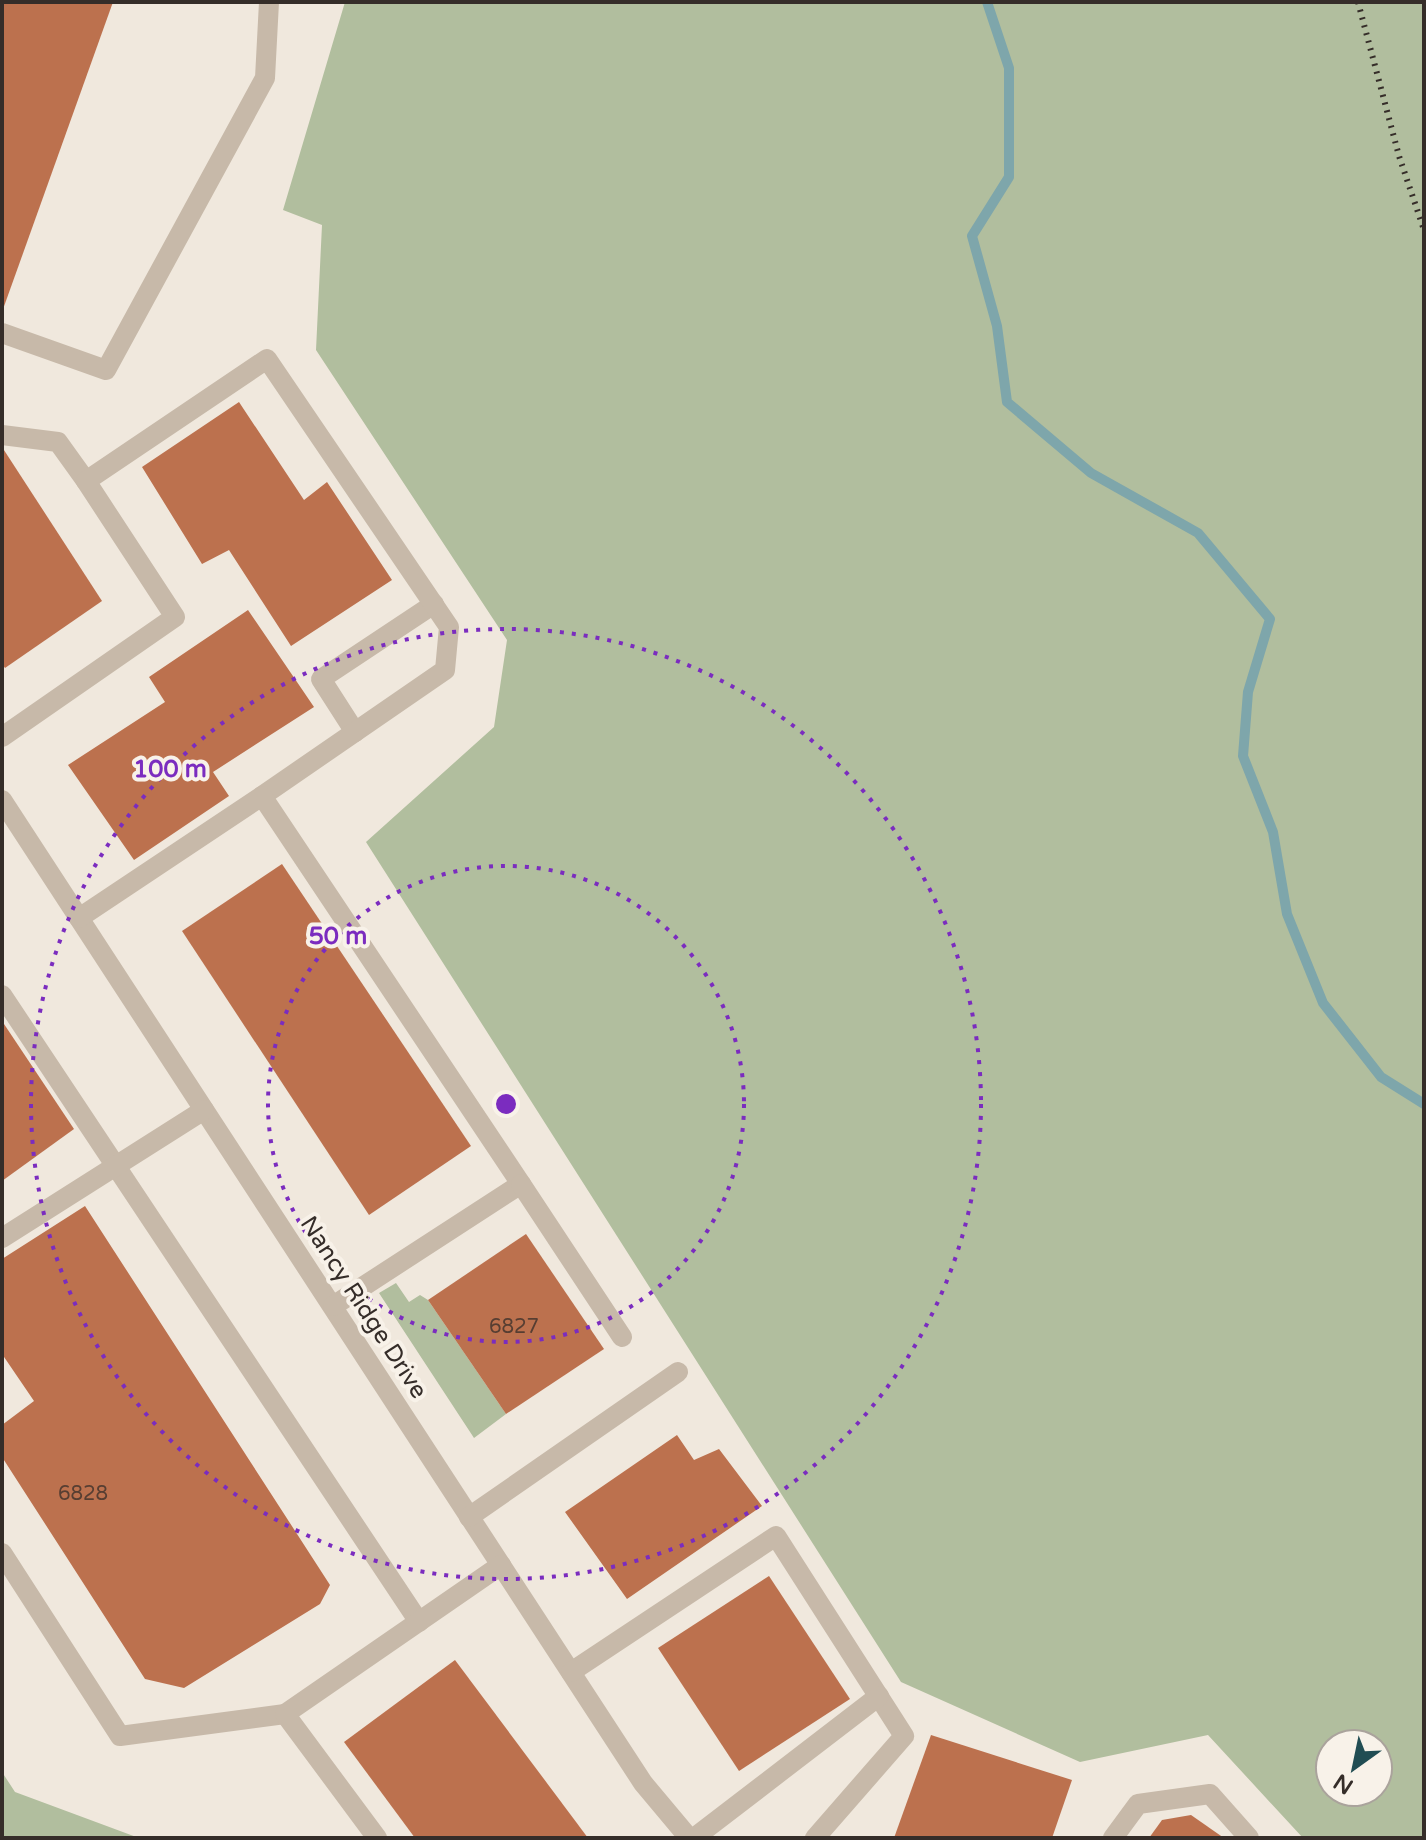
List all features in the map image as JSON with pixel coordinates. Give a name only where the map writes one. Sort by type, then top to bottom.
[{"type":"street","points":[[2,333],[106,370],[265,78],[269,2]]},
{"type":"street","points":[[79,918],[445,670],[449,627],[267,359],[86,481]]},
{"type":"street","points":[[2,435],[58,442],[175,617],[2,737]]},
{"type":"street","points":[[355,732],[321,679],[434,604]]},
{"type":"street","points":[[262,796],[622,1337]]},
{"type":"street","name":"Nancy Ridge Drive","points":[[2,800],[643,1783],[691,1838]]},
{"type":"street","points":[[2,995],[419,1622]]},
{"type":"street","points":[[2,1238],[204,1110]]},
{"type":"street","points":[[333,1306],[521,1184]]},
{"type":"street","points":[[469,1517],[678,1372]]},
{"type":"street","points":[[571,1672],[776,1536],[904,1736],[815,1838]]},
{"type":"street","points":[[2,1553],[120,1736],[285,1714],[501,1565]]},
{"type":"street","points":[[691,1838],[879,1696]]},
{"type":"street","points":[[285,1714],[377,1838]]},
{"type":"street","points":[[1113,1838],[1138,1804],[1210,1794],[1249,1838]]},
{"type":"green space","points":[[345,2],[1424,2],[1424,1838],[1303,1838],[1208,1735],[1080,1762],[901,1682],[366,842],[494,727],[507,640],[316,350],[322,225],[283,210]]},
{"type":"green space","points":[[396,1283],[409,1302],[420,1295],[428,1300],[506,1414],[474,1438],[379,1293]]},
{"type":"green space","points":[[2,1772],[15,1792],[139,1838],[2,1838]]},
{"type":"building","points":[[2,2],[113,2],[2,312]]},
{"type":"building","points":[[239,402],[304,500],[327,482],[392,580],[291,646],[229,550],[202,564],[142,467]]},
{"type":"building","points":[[2,447],[102,601],[5,668],[2,664]]},
{"type":"building","points":[[248,610],[314,707],[213,772],[229,796],[134,860],[68,765],[165,702],[149,677]]},
{"type":"building","points":[[282,864],[471,1146],[369,1215],[182,931]]},
{"type":"building","points":[[2,1021],[74,1129],[2,1181]]},
{"type":"building","points":[[85,1206],[330,1585],[320,1604],[184,1688],[145,1679],[2,1457],[2,1425],[34,1401],[2,1354],[2,1259]]},
{"type":"building","points":[[526,1234],[604,1349],[506,1414],[428,1300]]},
{"type":"building","points":[[677,1435],[694,1460],[719,1449],[762,1506],[627,1599],[565,1512]]},
{"type":"building","points":[[769,1576],[850,1699],[739,1771],[658,1648]]},
{"type":"building","points":[[455,1660],[588,1838],[415,1838],[344,1742]]},
{"type":"building","points":[[931,1735],[1072,1780],[1052,1838],[894,1838]]},
{"type":"building","points":[[1191,1815],[1224,1838],[1149,1838],[1162,1820]]},
{"type":"waterway","points":[[987,2],[1009,68],[1009,177],[972,236],[997,326],[1007,402],[1091,473],[1198,533],[1270,619],[1248,692],[1243,756],[1273,832],[1287,914],[1323,1003],[1381,1077],[1424,1104]]},
{"type":"railway","points":[[1358,2],[1399,156],[1424,230]]}]
